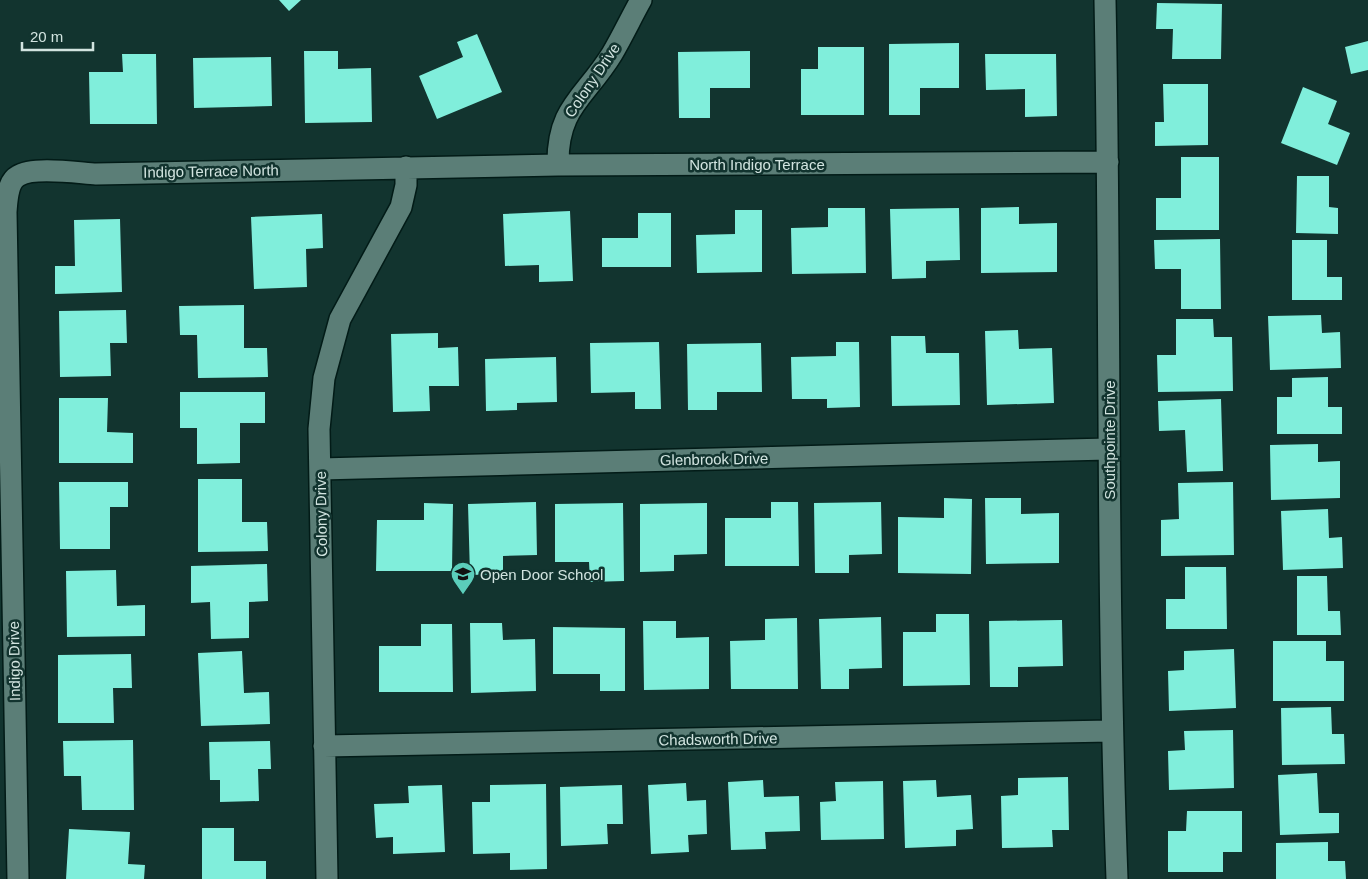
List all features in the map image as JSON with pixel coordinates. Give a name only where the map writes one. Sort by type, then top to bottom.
[{"type":"street","name":"Colony Drive","points":[[558,165],[557,147],[570,109],[611,55],[640,0]]},
{"type":"street","name":"Southpointe Drive","points":[[1105,0],[1108,162],[1108,449],[1111,731],[1117,879]]},
{"type":"street","name":"North Indigo Terrace","points":[[406,167],[1108,162]]},
{"type":"street","name":"Colony Drive","points":[[327,879],[319,429],[324,378],[340,319],[401,207],[406,167]]},
{"type":"street","name":"Indigo Terrace North","points":[[17,176],[38,172],[106,174],[406,167]]},
{"type":"street","name":"Indigo Drive","points":[[17,176],[11,185],[6,212],[18,879]]},
{"type":"street","name":"Glenbrook Drive","points":[[320,469],[1108,449]]},
{"type":"street","name":"Chadsworth Drive","points":[[324,746],[1111,731]]},
{"type":"building","points":[[279,0],[301,0],[289,11]]},
{"type":"building","points":[[1157,3],[1222,4],[1221,59],[1172,59],[1173,29],[1156,29]]},
{"type":"building","points":[[477,34],[502,92],[437,119],[419,76],[463,57],[457,42]]},
{"type":"building","points":[[1368,41],[1368,70],[1351,74],[1345,47]]},
{"type":"building","points":[[959,43],[959,88],[920,88],[920,115],[889,115],[889,44]]},
{"type":"building","points":[[818,47],[864,47],[864,115],[801,115],[801,69],[818,69]]},
{"type":"building","points":[[304,51],[338,51],[338,69],[371,68],[372,122],[305,123]]},
{"type":"building","points":[[750,51],[750,88],[710,88],[710,118],[679,118],[678,52]]},
{"type":"building","points":[[122,54],[156,54],[157,124],[90,124],[89,72],[123,72]]},
{"type":"building","points":[[985,54],[1056,54],[1057,116],[1025,117],[1025,89],[986,90]]},
{"type":"building","points":[[271,57],[272,106],[194,108],[193,58]]},
{"type":"building","points":[[1163,84],[1208,84],[1208,145],[1155,146],[1155,122],[1164,122]]},
{"type":"building","points":[[1303,87],[1337,101],[1328,124],[1350,133],[1337,165],[1281,143]]},
{"type":"building","points":[[1181,157],[1219,157],[1219,230],[1156,230],[1156,198],[1181,198]]},
{"type":"building","points":[[1297,176],[1329,176],[1329,207],[1338,208],[1338,234],[1296,233]]},
{"type":"building","points":[[1019,207],[1019,224],[1057,223],[1057,272],[981,273],[981,208]]},
{"type":"building","points":[[828,208],[865,208],[866,273],[792,274],[791,228],[828,227]]},
{"type":"building","points":[[959,208],[960,260],[926,261],[926,278],[892,279],[890,209]]},
{"type":"building","points":[[735,210],[762,210],[762,272],[697,273],[696,235],[735,234]]},
{"type":"building","points":[[570,211],[573,281],[539,282],[539,265],[505,266],[503,214]]},
{"type":"building","points":[[638,213],[671,213],[671,267],[602,267],[602,238],[638,238]]},
{"type":"building","points":[[322,214],[323,248],[306,249],[307,287],[254,289],[251,217]]},
{"type":"building","points":[[120,219],[122,292],[55,294],[55,266],[75,266],[74,220]]},
{"type":"building","points":[[1220,239],[1221,309],[1181,309],[1181,269],[1155,269],[1154,240]]},
{"type":"building","points":[[1292,240],[1327,240],[1327,277],[1342,277],[1342,300],[1292,300]]},
{"type":"building","points":[[244,305],[244,348],[267,348],[268,377],[198,378],[197,335],[180,335],[179,306]]},
{"type":"building","points":[[126,310],[127,343],[110,343],[111,376],[60,377],[59,311]]},
{"type":"building","points":[[1321,315],[1322,333],[1340,332],[1341,368],[1270,370],[1268,316]]},
{"type":"building","points":[[1176,319],[1213,319],[1214,337],[1232,337],[1233,391],[1158,392],[1157,355],[1176,355]]},
{"type":"building","points":[[1018,330],[1019,349],[1052,348],[1054,403],[987,405],[985,331]]},
{"type":"building","points":[[438,333],[438,348],[458,347],[459,386],[429,386],[430,411],[393,412],[391,334]]},
{"type":"building","points":[[891,336],[925,336],[926,353],[959,353],[960,405],[892,406]]},
{"type":"building","points":[[659,342],[661,409],[635,409],[635,392],[591,393],[590,343]]},
{"type":"building","points":[[836,342],[859,342],[860,407],[827,408],[827,399],[792,399],[791,357],[836,356]]},
{"type":"building","points":[[761,343],[762,392],[717,392],[717,410],[688,410],[687,344]]},
{"type":"building","points":[[556,357],[557,402],[517,403],[517,410],[486,411],[485,359]]},
{"type":"building","points":[[1328,377],[1328,407],[1342,407],[1342,434],[1277,434],[1277,397],[1292,397],[1292,378]]},
{"type":"building","points":[[180,392],[265,392],[265,423],[240,423],[240,463],[197,464],[197,428],[180,428]]},
{"type":"building","points":[[59,398],[108,398],[107,432],[133,433],[133,463],[59,463]]},
{"type":"building","points":[[1221,399],[1223,471],[1187,472],[1185,430],[1159,431],[1158,401]]},
{"type":"building","points":[[1318,444],[1318,462],[1340,461],[1340,498],[1271,500],[1270,445]]},
{"type":"building","points":[[198,479],[242,479],[242,522],[267,522],[268,551],[198,552]]},
{"type":"building","points":[[59,482],[128,482],[128,507],[110,507],[110,549],[60,549]]},
{"type":"building","points":[[1233,482],[1234,555],[1161,556],[1161,520],[1179,519],[1178,483]]},
{"type":"building","points":[[944,498],[972,499],[971,574],[898,573],[898,517],[944,518]]},
{"type":"building","points":[[985,498],[1021,498],[1021,514],[1059,513],[1059,563],[986,564]]},
{"type":"building","points":[[536,502],[537,555],[503,556],[503,574],[470,575],[468,504]]},
{"type":"building","points":[[771,502],[798,502],[799,566],[725,566],[725,518],[771,518]]},
{"type":"building","points":[[881,502],[882,554],[849,555],[849,573],[815,573],[814,503]]},
{"type":"building","points":[[424,503],[453,504],[452,571],[376,571],[377,520],[424,520]]},
{"type":"building","points":[[623,503],[624,581],[590,582],[589,562],[555,562],[555,504]]},
{"type":"building","points":[[707,503],[707,554],[674,555],[674,571],[640,572],[640,504]]},
{"type":"building","points":[[1328,509],[1329,538],[1342,537],[1343,568],[1283,570],[1281,511]]},
{"type":"building","points":[[267,564],[268,601],[249,602],[249,638],[211,639],[210,602],[191,603],[191,566]]},
{"type":"building","points":[[1185,567],[1226,567],[1227,629],[1166,629],[1166,599],[1185,599]]},
{"type":"building","points":[[116,570],[117,606],[145,605],[145,636],[67,637],[66,571]]},
{"type":"building","points":[[1297,576],[1327,576],[1328,611],[1340,611],[1341,635],[1297,635]]},
{"type":"building","points":[[936,614],[969,614],[970,685],[903,686],[903,632],[936,632]]},
{"type":"building","points":[[881,617],[882,668],[849,669],[849,689],[821,689],[819,619]]},
{"type":"building","points":[[797,618],[798,689],[731,689],[730,641],[765,640],[765,619]]},
{"type":"building","points":[[1062,620],[1063,666],[1018,667],[1018,687],[990,687],[989,621]]},
{"type":"building","points":[[643,621],[676,621],[676,638],[709,637],[709,689],[644,690]]},
{"type":"building","points":[[470,623],[502,623],[503,640],[535,639],[536,691],[471,693]]},
{"type":"building","points":[[421,624],[452,624],[453,692],[379,692],[379,646],[421,646]]},
{"type":"building","points":[[553,627],[625,628],[625,691],[600,691],[600,674],[553,674]]},
{"type":"building","points":[[1273,641],[1326,641],[1326,661],[1344,661],[1344,701],[1273,701]]},
{"type":"building","points":[[1234,649],[1236,708],[1169,711],[1168,671],[1184,670],[1184,651]]},
{"type":"building","points":[[242,651],[244,693],[269,692],[270,724],[201,726],[198,653]]},
{"type":"building","points":[[131,654],[132,688],[113,688],[114,723],[58,723],[58,655]]},
{"type":"building","points":[[1331,707],[1332,734],[1344,734],[1345,764],[1282,765],[1281,708]]},
{"type":"building","points":[[1233,730],[1234,788],[1169,790],[1168,751],[1185,750],[1184,731]]},
{"type":"building","points":[[133,740],[134,810],[82,810],[81,776],[64,776],[63,741]]},
{"type":"building","points":[[270,741],[271,769],[258,769],[259,801],[220,802],[220,780],[210,780],[209,742]]},
{"type":"building","points":[[1317,773],[1319,813],[1339,813],[1339,833],[1280,835],[1278,775]]},
{"type":"building","points":[[1068,777],[1069,830],[1052,830],[1053,847],[1002,848],[1001,796],[1018,795],[1018,778]]},
{"type":"building","points":[[763,780],[764,797],[799,796],[800,831],[765,832],[766,849],[731,850],[728,782]]},
{"type":"building","points":[[936,780],[937,797],[971,795],[973,829],[956,830],[956,846],[905,848],[903,781]]},
{"type":"building","points":[[883,781],[884,839],[821,840],[820,802],[836,801],[835,782]]},
{"type":"building","points":[[686,783],[687,801],[706,800],[707,834],[688,835],[689,852],[651,854],[648,785]]},
{"type":"building","points":[[546,784],[547,869],[510,870],[510,853],[473,854],[472,802],[490,802],[490,785]]},
{"type":"building","points":[[442,785],[445,852],[393,854],[393,837],[376,838],[374,804],[409,803],[408,786]]},
{"type":"building","points":[[622,785],[623,824],[607,824],[608,844],[561,846],[560,787]]},
{"type":"building","points":[[1187,811],[1242,811],[1242,852],[1223,852],[1223,872],[1168,872],[1168,831],[1186,831]]},
{"type":"building","points":[[202,828],[234,828],[234,861],[266,861],[266,879],[202,879]]},
{"type":"building","points":[[69,829],[130,832],[128,864],[145,865],[144,879],[66,879]]},
{"type":"building","points":[[1328,842],[1328,861],[1345,861],[1346,879],[1276,879],[1276,843]]},
{"type":"place","name":"Open Door School","points":[[463,595]]}]
